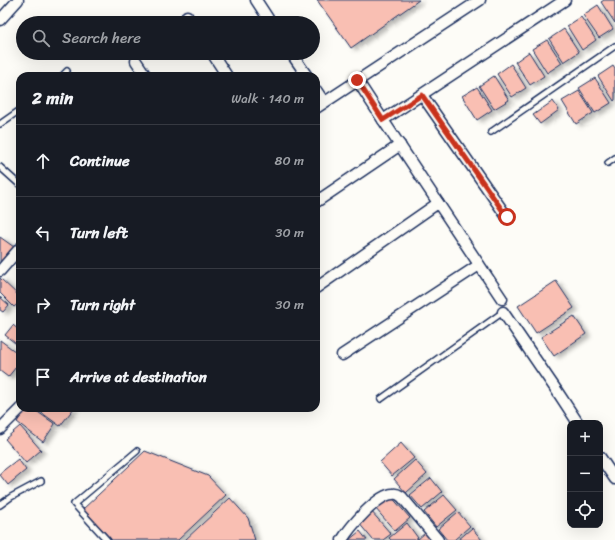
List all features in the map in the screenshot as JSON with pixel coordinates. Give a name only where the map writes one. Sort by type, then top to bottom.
[{"type":"street","points":[[0,20],[18,0]]},
{"type":"street","points":[[256,0],[266,16]]},
{"type":"street","points":[[320,105],[480,0]]},
{"type":"street","points":[[383,120],[565,0]]},
{"type":"street","points":[[217,60],[224,72]]},
{"type":"street","points":[[296,60],[304,72]]},
{"type":"street","points":[[136,61],[143,72]]},
{"type":"street","points":[[357,80],[502,299]]},
{"type":"street","points":[[422,95],[507,217]]},
{"type":"street","points":[[320,199],[400,146]]},
{"type":"street","points":[[320,285],[438,203]]},
{"type":"street","points":[[0,271],[16,253]]},
{"type":"street","points":[[342,354],[479,265]]},
{"type":"street","points":[[503,312],[576,420]]},
{"type":"street","points":[[0,429],[17,412]]},
{"type":"street","points":[[603,461],[615,479]]},
{"type":"street","points":[[342,540],[348,530],[380,499],[392,494],[402,497],[438,540]]},
{"type":"lane","points":[[491,132],[615,46]]},
{"type":"lane","points":[[0,124],[16,113]]},
{"type":"lane","points":[[608,163],[615,158]]},
{"type":"lane","points":[[0,167],[16,181]]},
{"type":"lane","points":[[381,399],[503,312]]},
{"type":"lane","points":[[107,540],[74,504],[137,451]]},
{"type":"lane","points":[[0,505],[11,497],[41,481]]},
{"type":"building","points":[[317,0],[419,0],[351,48]]},
{"type":"building","points":[[604,0],[615,0],[615,23],[601,2]]},
{"type":"building","points":[[598,5],[613,29],[599,38],[583,15]]},
{"type":"building","points":[[581,17],[596,40],[582,50],[567,26]]},
{"type":"building","points":[[564,29],[579,52],[564,62],[549,39]]},
{"type":"building","points":[[547,40],[562,63],[547,73],[532,49]]},
{"type":"building","points":[[529,52],[544,76],[530,85],[515,62]]},
{"type":"building","points":[[511,64],[526,88],[512,97],[497,74]]},
{"type":"building","points":[[613,66],[615,69],[614,101],[598,76]]},
{"type":"building","points":[[494,76],[509,100],[494,109],[479,86]]},
{"type":"building","points":[[595,78],[611,103],[595,113],[579,88]]},
{"type":"building","points":[[477,87],[492,110],[477,120],[462,96]]},
{"type":"building","points":[[579,91],[593,113],[576,124],[562,101]]},
{"type":"building","points":[[553,101],[559,110],[540,124],[533,115]]},
{"type":"building","points":[[0,237],[14,247],[0,266]]},
{"type":"building","points":[[0,278],[16,293],[16,305],[14,307],[0,293]]},
{"type":"building","points":[[556,281],[574,308],[536,333],[518,306]]},
{"type":"building","points":[[0,297],[9,305],[3,312],[0,310]]},
{"type":"building","points":[[574,316],[586,334],[554,356],[541,337]]},
{"type":"building","points":[[13,325],[16,328],[16,344],[5,335]]},
{"type":"building","points":[[0,340],[16,352],[16,367],[8,377],[0,371]]},
{"type":"building","points":[[23,412],[38,412],[55,424],[43,442],[17,422]]},
{"type":"building","points":[[41,412],[71,412],[60,426]]},
{"type":"building","points":[[20,426],[41,450],[26,463],[5,439]]},
{"type":"building","points":[[401,443],[414,458],[392,476],[380,462]]},
{"type":"building","points":[[145,451],[208,476],[226,495],[178,540],[112,540],[83,509]]},
{"type":"building","points":[[18,459],[26,470],[8,485],[0,473]]},
{"type":"building","points":[[415,460],[427,474],[406,493],[394,479]]},
{"type":"building","points":[[431,478],[442,492],[422,509],[410,495]]},
{"type":"building","points":[[390,495],[410,518],[395,531],[375,508]]},
{"type":"building","points":[[444,495],[457,510],[436,527],[424,512]]},
{"type":"building","points":[[230,498],[248,518],[255,540],[185,540]]},
{"type":"building","points":[[371,511],[391,534],[383,540],[373,540],[358,522]]},
{"type":"building","points":[[458,512],[470,526],[454,540],[447,540],[438,529]]},
{"type":"building","points":[[407,523],[418,538],[415,540],[391,540],[389,538]]},
{"type":"building","points":[[472,528],[482,540],[458,540]]},
{"type":"building","points":[[360,531],[367,540],[349,540]]},
{"type":"building","points":[[425,533],[431,540],[417,540]]},
{"type":"route","points":[[357,80],[383,120],[422,95],[507,217]]}]
